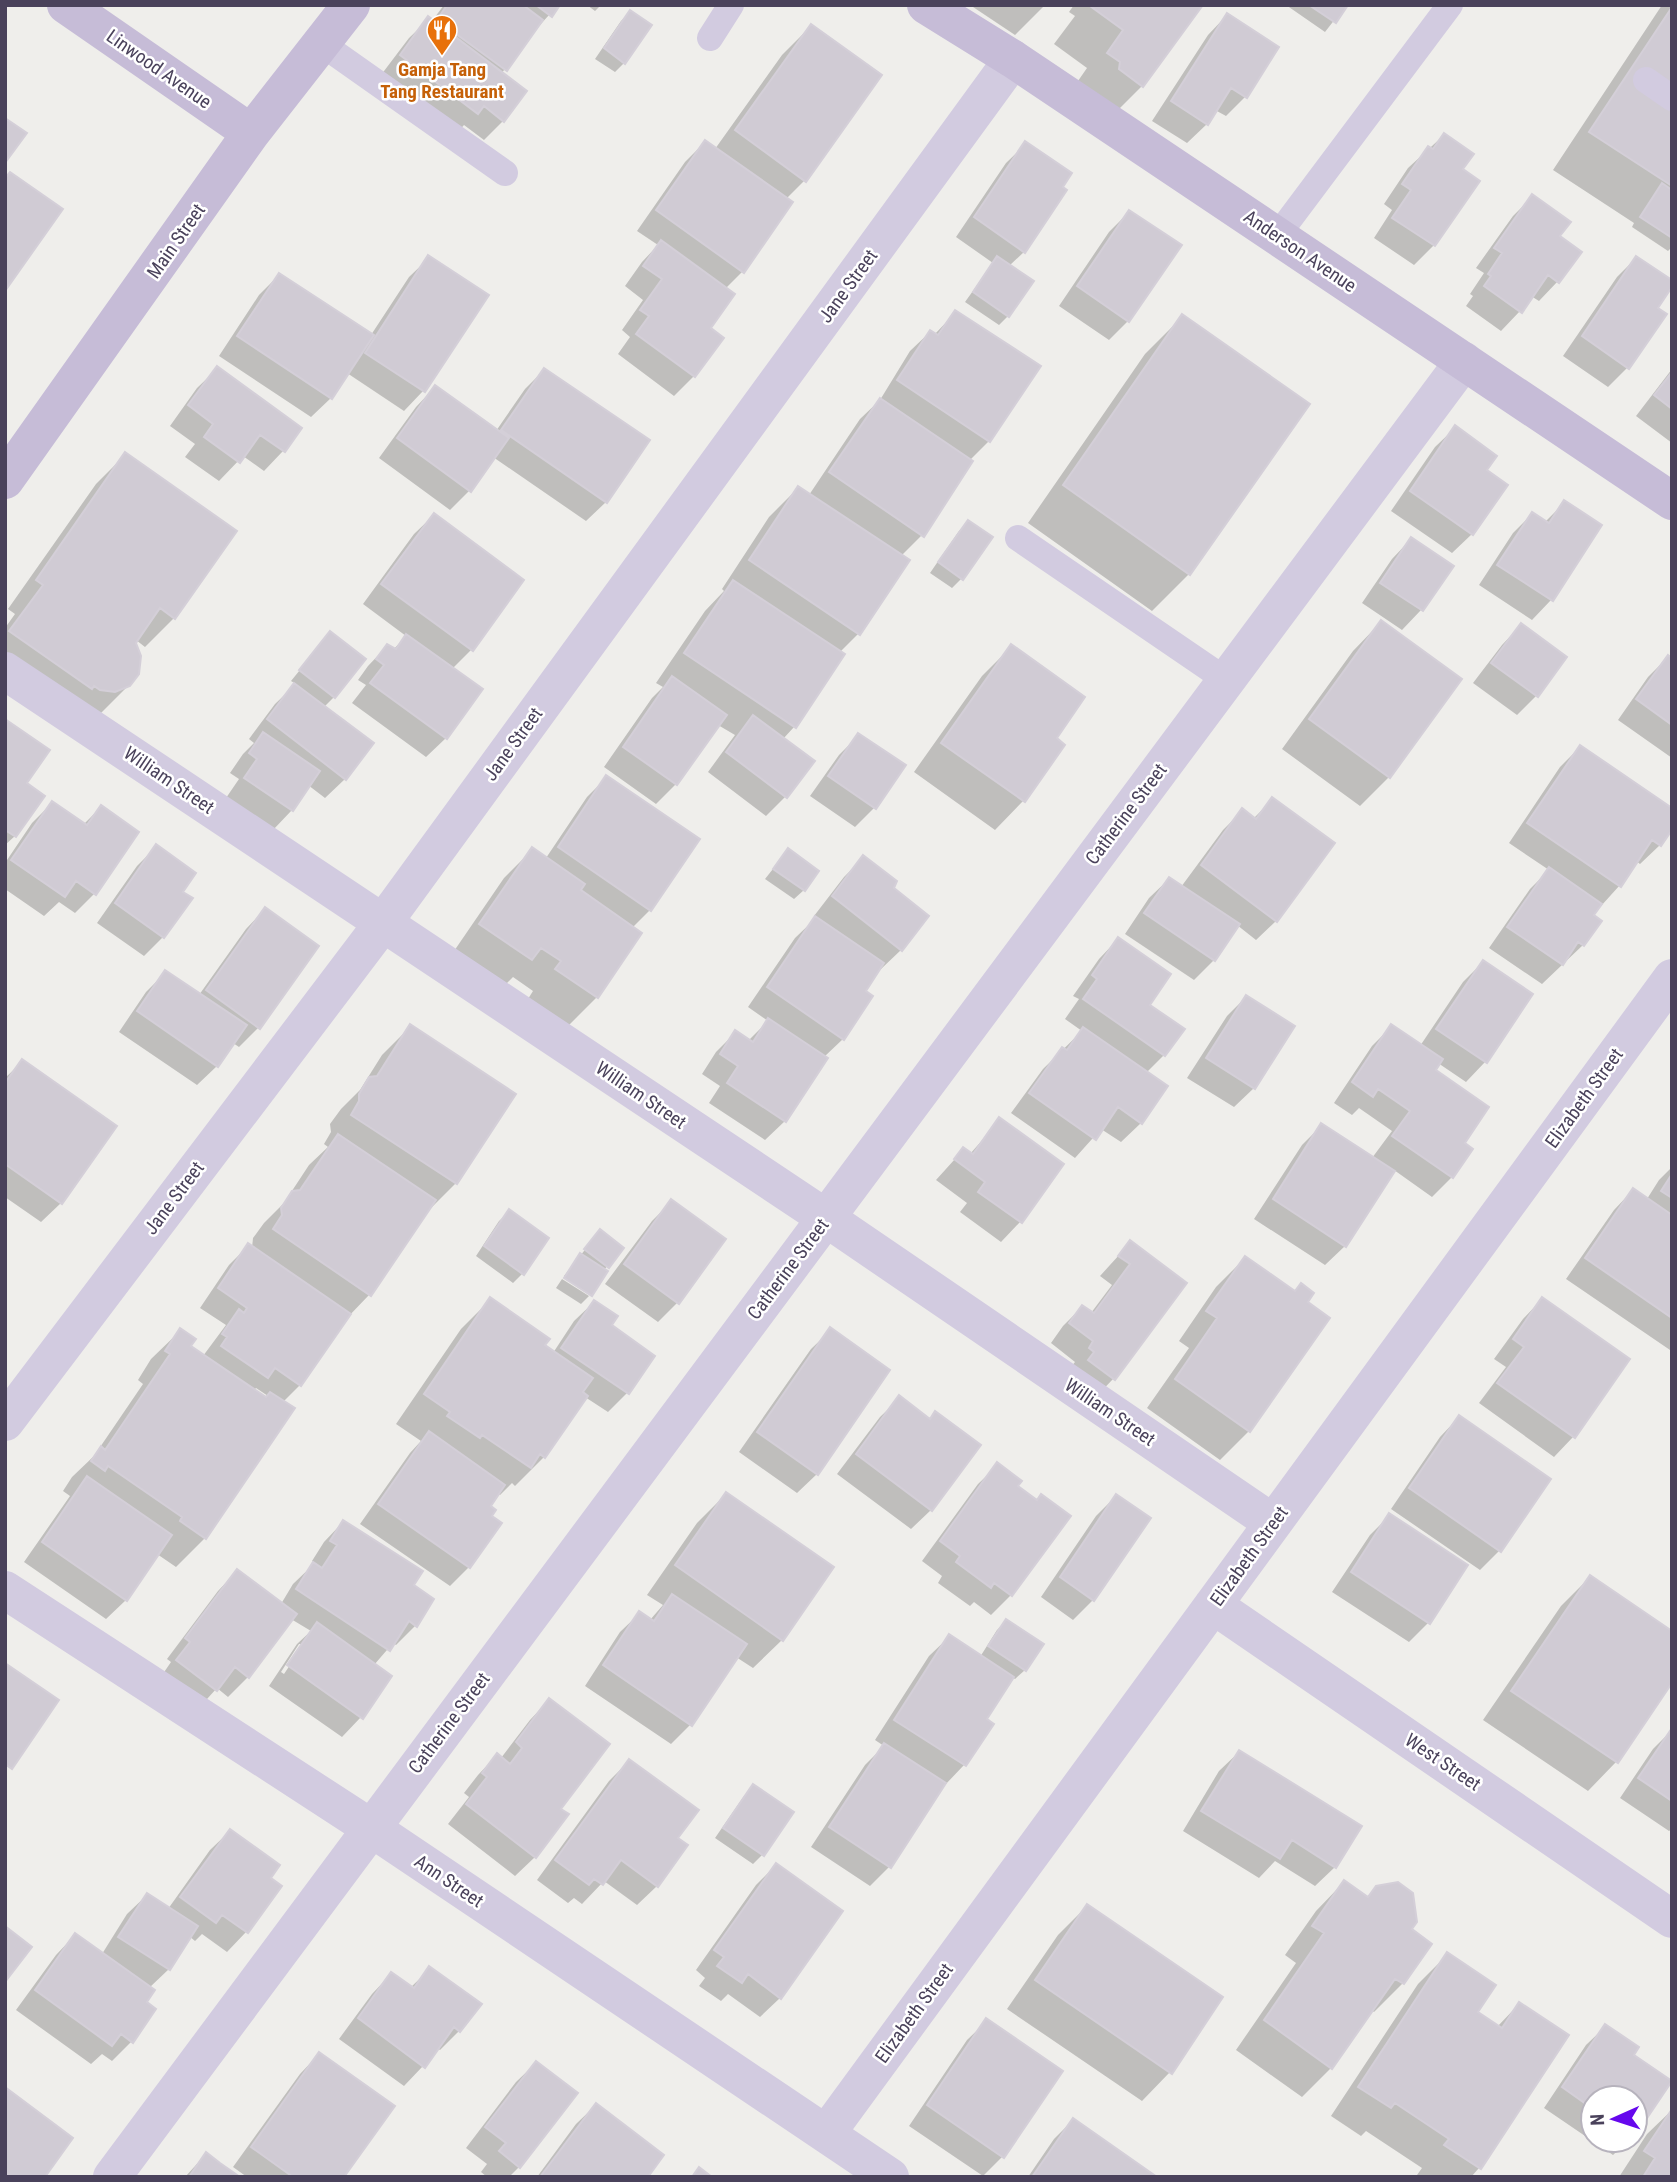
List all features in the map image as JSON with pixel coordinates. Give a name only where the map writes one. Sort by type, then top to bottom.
[{"type":"main road","name":"Linwood Avenue","points":[[66,5],[251,133]]},
{"type":"main road","name":"Main Street","points":[[5,480],[251,133],[351,5]]},
{"type":"main road","name":"Anderson Avenue","points":[[926,5],[1013,60],[1672,500]]},
{"type":"street","name":"Jane Street","points":[[5,1422],[383,923],[1013,60]]},
{"type":"street","name":"Catherine Street","points":[[112,2177],[1464,361]]},
{"type":"street","name":"William Street","points":[[5,671],[826,1218],[1273,1523]]},
{"type":"street","name":"Elizabeth Street","points":[[826,2134],[1672,978]]},
{"type":"street","name":"Ann Street","points":[[5,1590],[371,1828],[890,2177]]},
{"type":"street","name":"West Street","points":[[1213,1605],[1672,1919]]},
{"type":"lane","points":[[710,38],[731,5]]},
{"type":"lane","points":[[1277,236],[1450,5]]},
{"type":"lane","points":[[322,44],[505,173]]},
{"type":"lane","points":[[1646,80],[1672,98]]},
{"type":"lane","points":[[1018,538],[1226,680]]},
{"type":"building","points":[[447,5],[523,5],[543,20],[507,71],[437,20]]},
{"type":"building","points":[[536,5],[560,5],[552,17]]},
{"type":"building","points":[[1203,5],[1143,87],[1119,69],[1120,62],[1107,53],[1123,30],[1090,6]]},
{"type":"building","points":[[1309,5],[1348,5],[1336,23]]},
{"type":"building","points":[[1672,7],[1672,186],[1589,132]]},
{"type":"building","points":[[630,10],[652,25],[625,64],[604,48]]},
{"type":"building","points":[[1227,13],[1279,47],[1247,98],[1231,88],[1208,125],[1171,101]]},
{"type":"building","points":[[428,16],[527,91],[504,122],[484,106],[478,114],[400,55]]},
{"type":"building","points":[[811,24],[882,75],[806,182],[735,130]]},
{"type":"building","points":[[5,118],[27,133],[5,163]]},
{"type":"building","points":[[1444,133],[1474,154],[1463,169],[1480,181],[1435,246],[1392,218],[1411,190],[1402,184],[1428,146],[1433,149]]},
{"type":"building","points":[[705,140],[793,202],[744,273],[656,210]]},
{"type":"building","points":[[1025,141],[1072,173],[1063,187],[1067,190],[1025,253],[974,217]]},
{"type":"building","points":[[10,172],[63,209],[5,291],[5,178]]},
{"type":"building","points":[[1662,183],[1672,190],[1672,238],[1640,217]]},
{"type":"building","points":[[1532,194],[1571,222],[1560,236],[1582,252],[1559,283],[1548,275],[1522,313],[1484,286],[1491,276],[1488,274],[1502,253],[1494,248]]},
{"type":"building","points":[[1129,210],[1182,245],[1129,322],[1077,286]]},
{"type":"building","points":[[661,240],[735,294],[711,328],[724,338],[695,377],[636,334],[649,316],[640,310],[662,279],[643,266]]},
{"type":"building","points":[[428,255],[489,295],[425,392],[365,353]]},
{"type":"building","points":[[997,256],[1034,281],[1009,317],[973,292]]},
{"type":"building","points":[[1636,256],[1672,280],[1672,287],[1658,308],[1667,314],[1629,369],[1582,336]]},
{"type":"building","points":[[279,273],[374,335],[332,399],[237,336]]},
{"type":"building","points":[[955,310],[1041,366],[990,442],[897,380],[930,330],[938,335]]},
{"type":"building","points":[[1182,314],[1310,404],[1190,575],[1063,485]]},
{"type":"building","points":[[217,366],[302,428],[285,452],[260,435],[240,463],[204,437],[213,424],[188,405]]},
{"type":"building","points":[[544,368],[650,440],[607,503],[501,430]]},
{"type":"building","points":[[1672,372],[1672,409],[1654,395]]},
{"type":"building","points":[[435,385],[509,438],[471,492],[397,438]]},
{"type":"building","points":[[880,398],[973,461],[924,537],[829,472]]},
{"type":"building","points":[[1455,425],[1497,456],[1487,470],[1508,485],[1473,535],[1410,491]]},
{"type":"building","points":[[125,452],[237,531],[175,619],[160,608],[136,643],[141,656],[139,674],[130,686],[115,692],[100,690],[94,686],[92,689],[9,631],[43,585],[36,580]]},
{"type":"building","points":[[798,486],[910,560],[860,635],[749,560]]},
{"type":"building","points":[[1564,500],[1602,525],[1553,601],[1497,565],[1532,512],[1549,523]]},
{"type":"building","points":[[434,513],[524,580],[473,651],[381,584]]},
{"type":"building","points":[[968,520],[993,537],[963,580],[938,562]]},
{"type":"building","points":[[1411,537],[1454,566],[1423,611],[1380,583]]},
{"type":"building","points":[[733,580],[845,654],[796,728],[684,653]]},
{"type":"building","points":[[1381,620],[1462,679],[1390,778],[1309,719]]},
{"type":"building","points":[[1521,623],[1567,657],[1538,697],[1491,663]]},
{"type":"building","points":[[330,631],[366,659],[335,698],[299,670]]},
{"type":"building","points":[[406,634],[483,689],[447,739],[370,683],[384,665],[376,659],[387,644],[396,649]]},
{"type":"building","points":[[1011,644],[1085,697],[1057,738],[1065,745],[1025,802],[941,743]]},
{"type":"building","points":[[1668,655],[1672,658],[1672,725],[1636,699]]},
{"type":"building","points":[[672,676],[727,715],[677,785],[623,747]]},
{"type":"building","points":[[294,683],[374,743],[346,780],[267,719]]},
{"type":"building","points":[[753,715],[815,761],[787,798],[726,752]]},
{"type":"building","points":[[5,719],[50,750],[27,783],[45,796],[16,837],[5,830]]},
{"type":"building","points":[[263,732],[320,771],[293,811],[244,778],[257,759],[249,753]]},
{"type":"building","points":[[858,733],[906,765],[876,809],[828,776]]},
{"type":"building","points":[[1580,745],[1672,808],[1672,830],[1661,846],[1652,840],[1621,887],[1527,823]]},
{"type":"building","points":[[606,775],[700,839],[651,911],[558,847]]},
{"type":"building","points":[[1272,797],[1335,843],[1277,922],[1201,865],[1242,808],[1256,819]]},
{"type":"building","points":[[52,801],[87,825],[101,805],[139,832],[96,895],[76,881],[65,897],[11,860]]},
{"type":"building","points":[[156,844],[196,873],[183,892],[193,898],[164,938],[115,903]]},
{"type":"building","points":[[532,847],[585,884],[581,890],[642,933],[598,998],[555,969],[561,961],[541,948],[532,960],[479,924]]},
{"type":"building","points":[[788,848],[819,871],[805,891],[773,869]]},
{"type":"building","points":[[863,855],[897,881],[894,888],[929,916],[902,951],[832,896]]},
{"type":"building","points":[[1549,867],[1602,904],[1594,915],[1602,921],[1584,946],[1578,942],[1563,965],[1507,927]]},
{"type":"building","points":[[1169,877],[1240,924],[1215,961],[1144,913]]},
{"type":"building","points":[[265,907],[319,946],[260,1029],[206,990]]},
{"type":"building","points":[[815,916],[884,963],[866,991],[873,996],[844,1040],[767,987]]},
{"type":"building","points":[[1118,937],[1171,974],[1150,1005],[1185,1029],[1165,1056],[1083,999],[1097,979],[1092,975]]},
{"type":"building","points":[[1483,960],[1533,994],[1487,1063],[1436,1029]]},
{"type":"building","points":[[165,970],[247,1025],[218,1067],[137,1011]]},
{"type":"building","points":[[1246,995],[1295,1026],[1255,1089],[1206,1058]]},
{"type":"building","points":[[768,1018],[828,1058],[786,1122],[727,1083],[738,1066],[720,1054],[735,1030],[753,1042]]},
{"type":"building","points":[[410,1024],[516,1094],[457,1184],[351,1115],[369,1077],[377,1076]]},
{"type":"building","points":[[1391,1024],[1443,1059],[1436,1070],[1489,1107],[1465,1143],[1473,1149],[1453,1178],[1392,1136],[1410,1111],[1378,1089],[1373,1097],[1352,1082]]},
{"type":"building","points":[[1083,1027],[1168,1086],[1142,1124],[1118,1107],[1096,1140],[1029,1093],[1062,1047],[1067,1050]]},
{"type":"building","points":[[22,1059],[117,1126],[62,1204],[5,1164],[5,1083]]},
{"type":"building","points":[[999,1117],[1064,1164],[1022,1223],[978,1192],[985,1182],[954,1159],[963,1147],[973,1154]]},
{"type":"building","points":[[1321,1123],[1395,1171],[1346,1247],[1273,1199]]},
{"type":"building","points":[[338,1134],[436,1200],[371,1296],[273,1229],[282,1215],[281,1208],[292,1191],[300,1190]]},
{"type":"building","points":[[1672,1174],[1672,1198],[1661,1191]]},
{"type":"building","points":[[1633,1188],[1672,1215],[1672,1318],[1585,1258]]},
{"type":"building","points":[[671,1199],[726,1239],[679,1304],[624,1264]]},
{"type":"building","points":[[509,1209],[549,1238],[524,1275],[484,1246]]},
{"type":"building","points":[[600,1229],[624,1248],[609,1268],[584,1249]]},
{"type":"building","points":[[1130,1240],[1187,1283],[1115,1380],[1088,1360],[1094,1352],[1089,1348],[1093,1341],[1069,1323],[1082,1305],[1094,1313],[1130,1264],[1118,1256]]},
{"type":"building","points":[[248,1243],[351,1314],[301,1386],[275,1368],[268,1378],[221,1346],[227,1337],[222,1334],[239,1309],[244,1313],[247,1308],[218,1288]]},
{"type":"building","points":[[580,1253],[608,1271],[592,1296],[564,1278]]},
{"type":"building","points":[[1245,1256],[1295,1291],[1301,1283],[1314,1293],[1308,1302],[1330,1318],[1250,1432],[1175,1379],[1217,1318],[1206,1311]]},
{"type":"building","points":[[490,1297],[550,1339],[545,1345],[593,1378],[583,1392],[588,1396],[545,1458],[540,1454],[531,1468],[482,1435],[480,1438],[447,1416],[450,1412],[424,1394]]},
{"type":"building","points":[[1542,1297],[1630,1359],[1575,1438],[1497,1383],[1524,1347],[1513,1339]]},
{"type":"building","points":[[594,1300],[618,1316],[612,1325],[655,1356],[629,1394],[561,1348]]},
{"type":"building","points":[[830,1327],[890,1370],[818,1475],[757,1432]]},
{"type":"building","points":[[180,1328],[196,1339],[191,1346],[266,1397],[270,1392],[295,1408],[206,1539],[180,1521],[182,1517],[108,1466],[105,1471],[91,1461],[101,1446],[105,1450],[170,1354],[165,1351]]},
{"type":"building","points":[[899,1395],[930,1419],[935,1411],[981,1445],[932,1511],[856,1454]]},
{"type":"building","points":[[1459,1415],[1551,1479],[1501,1552],[1409,1488]]},
{"type":"building","points":[[429,1431],[505,1485],[491,1506],[496,1510],[492,1516],[502,1523],[470,1568],[378,1504]]},
{"type":"building","points":[[997,1462],[1022,1481],[1018,1486],[1037,1500],[1041,1494],[1071,1516],[1012,1596],[994,1583],[991,1588],[956,1562],[960,1556],[940,1541]]},
{"type":"building","points":[[87,1476],[172,1535],[127,1601],[42,1542]]},
{"type":"building","points":[[726,1492],[834,1567],[783,1641],[675,1565]]},
{"type":"building","points":[[1116,1494],[1151,1518],[1094,1601],[1060,1577]]},
{"type":"building","points":[[1389,1513],[1468,1565],[1430,1624],[1351,1572]]},
{"type":"building","points":[[343,1520],[423,1571],[414,1585],[434,1599],[417,1627],[409,1621],[390,1651],[296,1589],[313,1562],[322,1568],[337,1545],[330,1541]]},
{"type":"building","points":[[237,1569],[297,1614],[249,1678],[235,1667],[217,1691],[176,1660],[190,1642],[185,1638]]},
{"type":"building","points":[[1590,1575],[1672,1631],[1672,1683],[1618,1763],[1511,1691]]},
{"type":"building","points":[[672,1594],[747,1644],[692,1726],[603,1665],[639,1611],[654,1621]]},
{"type":"building","points":[[1006,1619],[1044,1644],[1026,1671],[988,1646]]},
{"type":"building","points":[[317,1622],[392,1676],[363,1719],[287,1665]]},
{"type":"building","points":[[949,1634],[1014,1677],[987,1719],[994,1724],[966,1766],[894,1720]]},
{"type":"building","points":[[5,1663],[59,1700],[12,1769],[5,1764]]},
{"type":"building","points":[[549,1698],[610,1744],[561,1809],[569,1814],[536,1858],[466,1804],[487,1777],[482,1773],[497,1753],[510,1764],[522,1748],[516,1742]]},
{"type":"building","points":[[1672,1728],[1672,1801],[1638,1778]]},
{"type":"building","points":[[884,1743],[946,1783],[891,1868],[829,1827]]},
{"type":"building","points":[[1239,1750],[1362,1826],[1336,1868],[1292,1840],[1280,1859],[1201,1811]]},
{"type":"building","points":[[629,1759],[699,1810],[678,1838],[688,1845],[658,1887],[621,1860],[603,1885],[594,1879],[589,1885],[555,1860]]},
{"type":"building","points":[[753,1784],[794,1812],[764,1856],[723,1828]]},
{"type":"building","points":[[230,1829],[280,1865],[271,1878],[282,1886],[248,1933],[222,1915],[216,1923],[180,1897]]},
{"type":"building","points":[[776,1863],[843,1911],[781,1999],[748,1974],[742,1983],[717,1966],[724,1957],[714,1950]]},
{"type":"building","points":[[1344,1880],[1368,1897],[1376,1886],[1398,1882],[1413,1893],[1417,1922],[1412,1929],[1432,1944],[1404,1984],[1395,1979],[1332,2069],[1264,2020],[1324,1933],[1312,1926]]},
{"type":"building","points":[[147,1893],[198,1926],[170,1970],[118,1937]]},
{"type":"building","points":[[1087,1904],[1223,1997],[1172,2074],[1035,1980]]},
{"type":"building","points":[[5,1926],[32,1947],[5,1982]]},
{"type":"building","points":[[75,1933],[155,1990],[147,2002],[156,2009],[133,2043],[121,2034],[112,2046],[35,1990]]},
{"type":"building","points":[[1447,1952],[1496,1985],[1478,2012],[1502,2028],[1519,2002],[1569,2035],[1481,2169],[1444,2145],[1449,2139],[1395,2103],[1391,2108],[1358,2087]]},
{"type":"building","points":[[429,1966],[482,2004],[460,2032],[454,2027],[425,2068],[358,2018],[391,1972],[414,1988]]},
{"type":"building","points":[[986,2018],[1063,2071],[1004,2158],[927,2105]]},
{"type":"building","points":[[1605,2024],[1639,2047],[1634,2055],[1672,2081],[1649,2115],[1649,2084],[1579,2084],[1579,2099],[1562,2087]]},
{"type":"building","points":[[319,2052],[395,2106],[344,2177],[293,2177],[251,2147]]},
{"type":"building","points":[[536,2061],[578,2093],[520,2168],[499,2151],[506,2143],[485,2127]]},
{"type":"building","points":[[5,2087],[73,2138],[45,2177],[5,2177]]},
{"type":"building","points":[[596,2103],[664,2155],[648,2177],[540,2177]]},
{"type":"building","points":[[1672,2109],[1672,2177],[1643,2177],[1655,2158],[1649,2154],[1649,2144]]},
{"type":"building","points":[[1073,2118],[1157,2177],[1032,2177]]},
{"type":"building","points":[[206,2152],[220,2163],[240,2177],[189,2177]]},
{"type":"building","points":[[699,2167],[712,2177],[692,2177]]},
{"type":"place","name":"Gamja Tang Tang Restaurant","points":[[442,57]]}]
